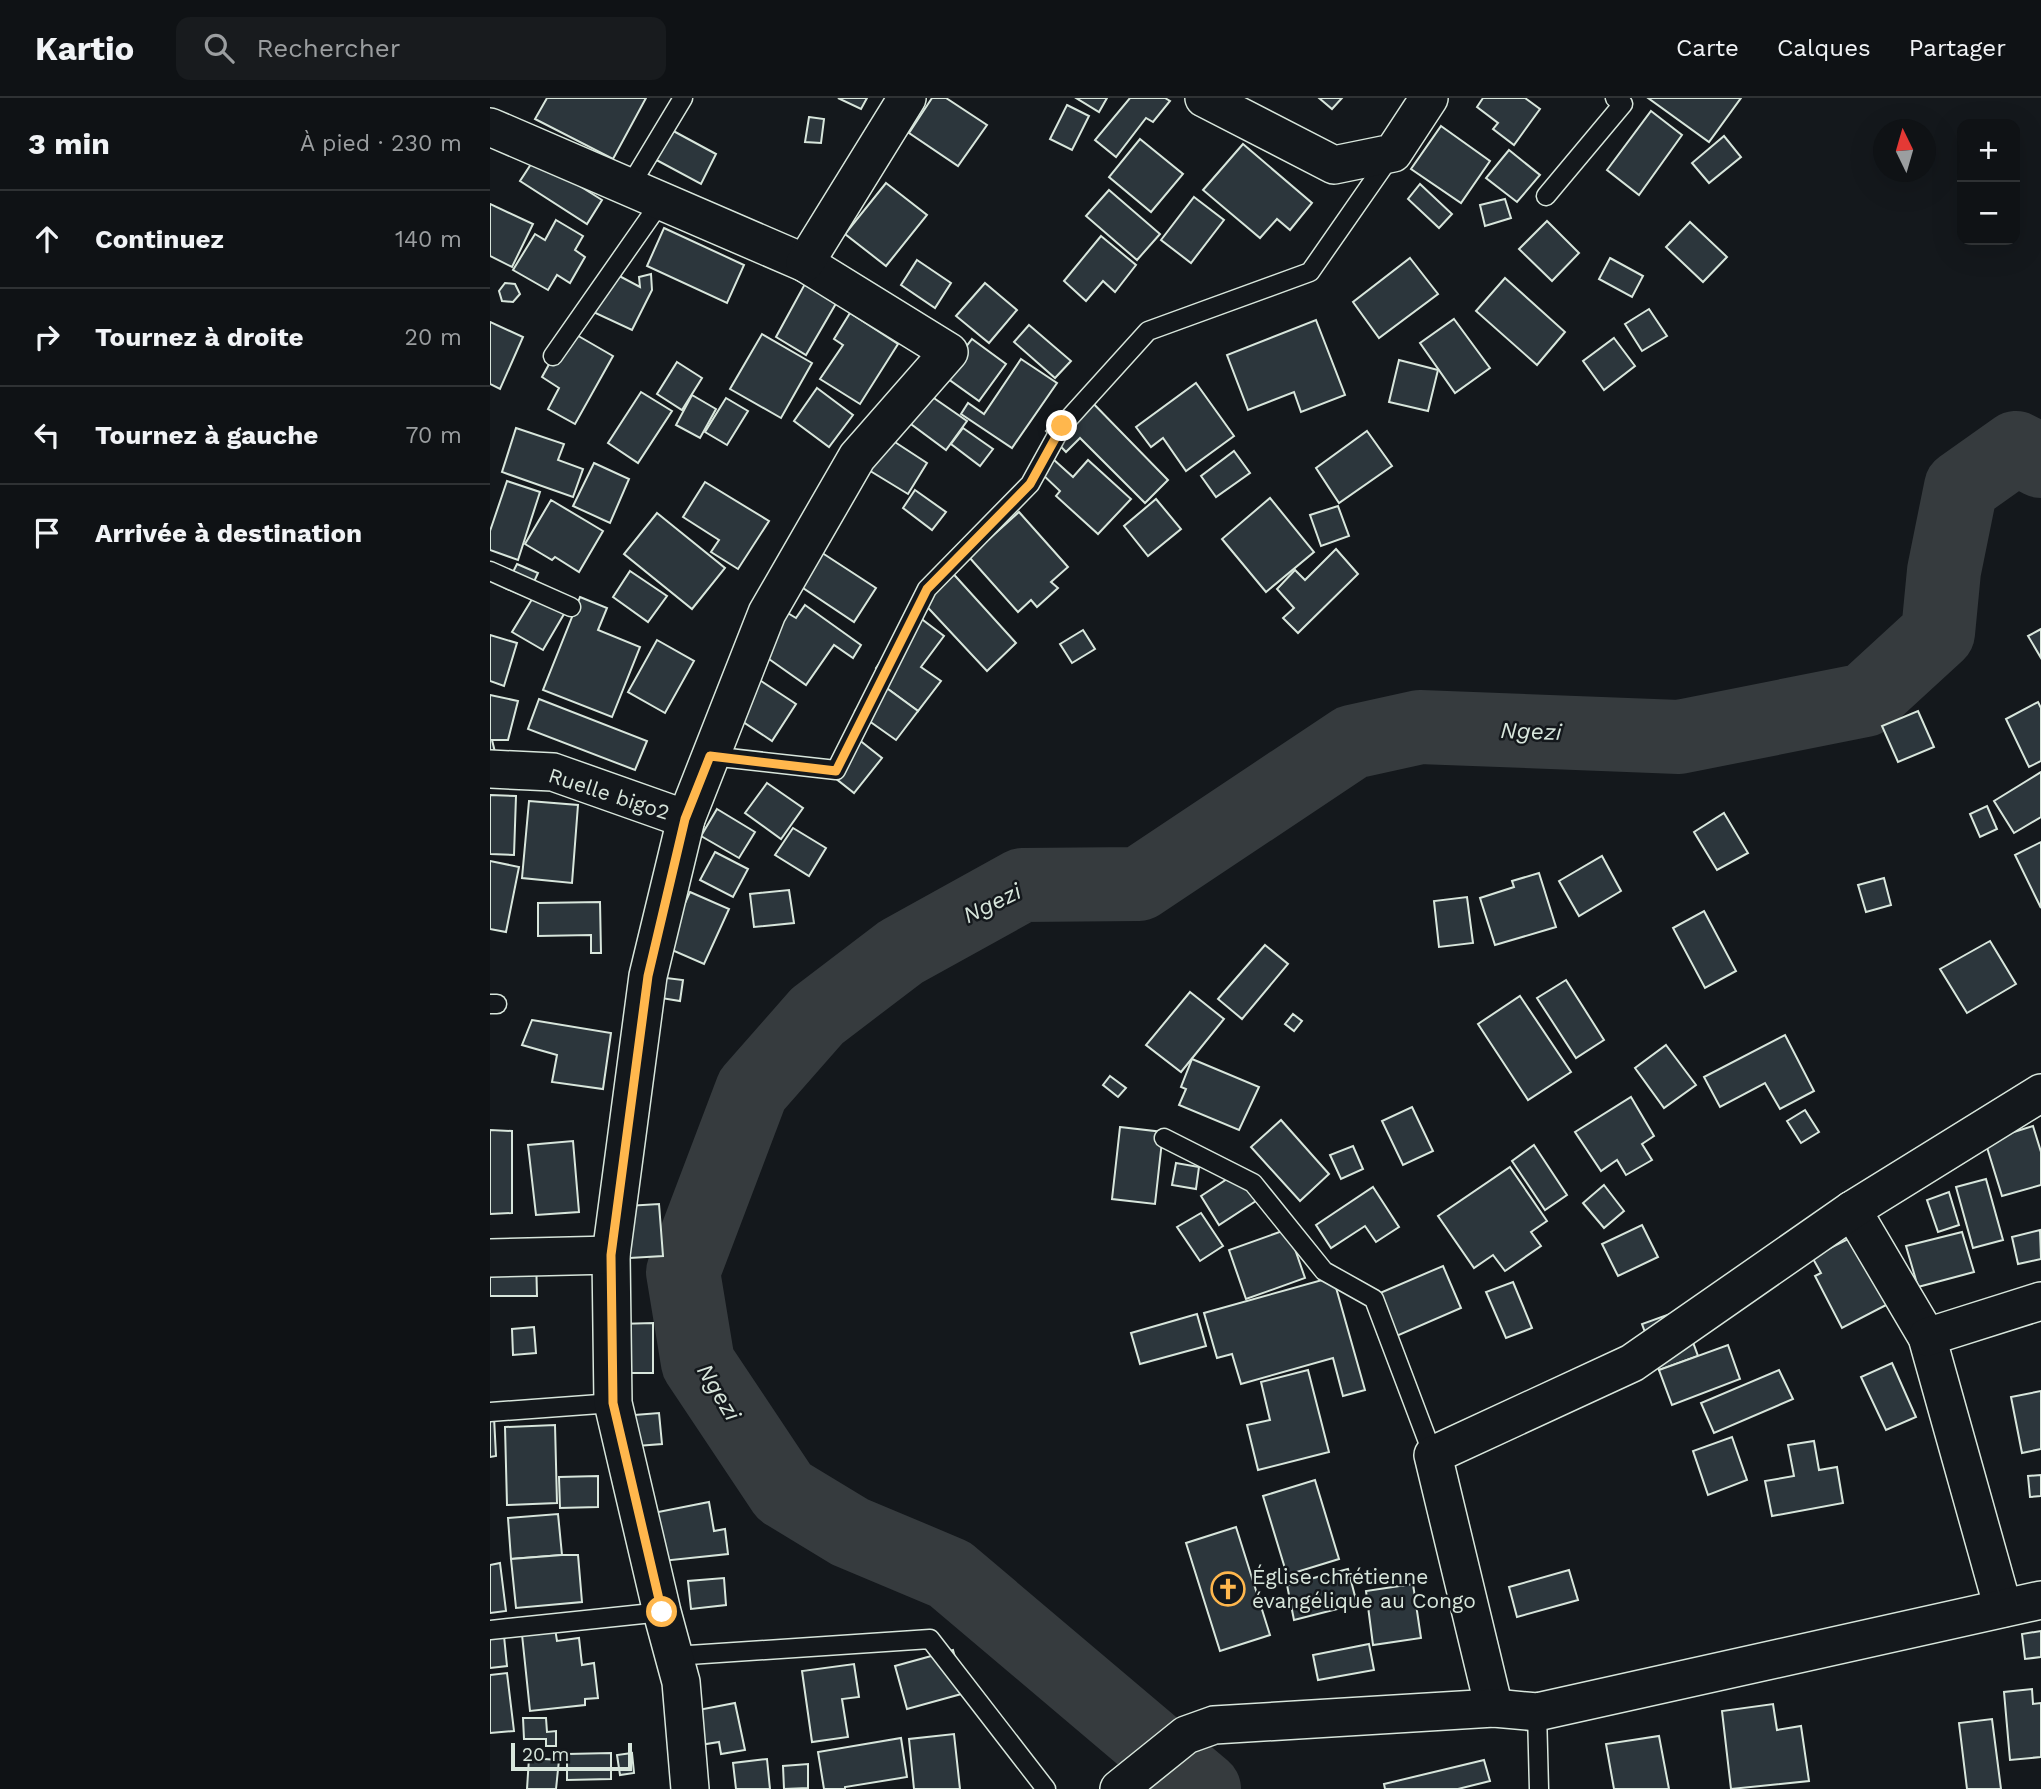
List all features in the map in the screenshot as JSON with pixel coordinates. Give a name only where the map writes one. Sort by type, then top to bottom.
[{"type":"street","points":[[804,263],[907,98]]},
{"type":"street","points":[[1205,98],[1334,165],[1393,153],[1429,98]]},
{"type":"street","points":[[490,127],[804,263],[949,352],[858,457],[767,613],[685,819],[648,976],[611,1255],[613,1403],[681,1682],[690,1789]]},
{"type":"street","name":"Ruelle bigo2","points":[[490,769],[552,772],[685,819]]},
{"type":"street","points":[[1493,1708],[1433,1455],[1632,1363],[1852,1210],[2041,1093]]},
{"type":"street","points":[[1852,1210],[1927,1337],[2003,1608]]},
{"type":"street","points":[[490,1258],[611,1255]]},
{"type":"street","points":[[1927,1337],[2041,1301]]},
{"type":"street","points":[[1129,1781],[1186,1735],[1214,1725],[1493,1708],[1537,1713],[2041,1601]]},
{"type":"lane","points":[[553,356],[646,193],[683,98]]},
{"type":"lane","points":[[1546,196],[1623,104],[1615,98]]},
{"type":"lane","points":[[710,756],[836,771],[927,589],[1030,484],[1062,426],[1148,331],[1310,272],[1393,153]]},
{"type":"lane","points":[[490,571],[571,607]]},
{"type":"lane","points":[[1164,1138],[1253,1183],[1324,1271],[1374,1299],[1433,1455]]},
{"type":"lane","points":[[490,1412],[613,1403]]},
{"type":"lane","points":[[490,1630],[662,1612]]},
{"type":"lane","points":[[674,1656],[930,1639],[1046,1789]]},
{"type":"lane","points":[[1537,1713],[1539,1789]]},
{"type":"building","points":[[547,98],[646,98],[613,159],[535,119]]},
{"type":"building","points":[[838,98],[867,98],[861,109]]},
{"type":"building","points":[[932,98],[946,98],[987,125],[958,166],[909,133]]},
{"type":"building","points":[[1076,98],[1107,98],[1099,112]]},
{"type":"building","points":[[1130,98],[1165,98],[1170,101],[1153,122],[1146,118],[1116,157],[1095,140]]},
{"type":"building","points":[[1319,98],[1342,98],[1332,109]]},
{"type":"building","points":[[1483,98],[1525,98],[1540,109],[1514,145],[1493,129],[1498,123],[1477,107]]},
{"type":"building","points":[[1648,98],[1741,98],[1709,142]]},
{"type":"building","points":[[1067,105],[1089,116],[1072,150],[1050,139]]},
{"type":"building","points":[[1651,111],[1682,135],[1639,195],[1607,170]]},
{"type":"building","points":[[809,117],[824,119],[821,143],[805,142]]},
{"type":"building","points":[[1441,126],[1490,161],[1461,203],[1411,169]]},
{"type":"building","points":[[666,127],[716,154],[701,184],[649,156]]},
{"type":"building","points":[[1724,136],[1741,157],[1709,183],[1692,163]]},
{"type":"building","points":[[1140,139],[1183,174],[1151,212],[1109,177]]},
{"type":"building","points":[[1243,144],[1312,203],[1290,230],[1277,219],[1260,238],[1203,190]]},
{"type":"building","points":[[1509,150],[1540,175],[1517,202],[1486,178]]},
{"type":"building","points":[[535,158],[602,200],[587,224],[520,181]]},
{"type":"building","points":[[886,183],[927,215],[886,266],[845,234]]},
{"type":"building","points":[[1420,184],[1452,214],[1439,228],[1408,199]]},
{"type":"building","points":[[1109,190],[1160,234],[1137,260],[1086,216]]},
{"type":"building","points":[[1194,197],[1224,220],[1191,263],[1161,240]]},
{"type":"building","points":[[1505,199],[1511,218],[1485,226],[1480,205]]},
{"type":"building","points":[[490,204],[533,224],[512,267],[490,256]]},
{"type":"building","points":[[556,220],[583,236],[575,250],[585,257],[570,283],[557,275],[548,290],[513,270],[535,234],[545,240]]},
{"type":"building","points":[[1547,221],[1579,253],[1552,281],[1519,249]]},
{"type":"building","points":[[1690,222],[1727,257],[1703,282],[1666,247]]},
{"type":"building","points":[[664,228],[744,265],[727,303],[647,266]]},
{"type":"building","points":[[1101,236],[1136,265],[1115,292],[1103,281],[1086,301],[1064,281]]},
{"type":"building","points":[[1410,258],[1438,294],[1379,338],[1353,302]]},
{"type":"building","points":[[1610,258],[1643,276],[1632,297],[1599,279]]},
{"type":"building","points":[[917,260],[951,283],[935,308],[901,285]]},
{"type":"building","points":[[608,270],[640,287],[639,277],[651,274],[652,290],[632,330],[589,310]]},
{"type":"building","points":[[1505,278],[1565,332],[1537,365],[1476,311]]},
{"type":"building","points":[[806,282],[838,300],[806,355],[776,337]]},
{"type":"building","points":[[505,283],[515,284],[520,294],[513,302],[502,301],[499,291]]},
{"type":"building","points":[[985,283],[1017,310],[989,343],[956,316]]},
{"type":"building","points":[[1649,309],[1667,336],[1642,351],[1625,324]]},
{"type":"building","points":[[850,313],[898,344],[860,404],[820,379],[843,345],[834,339]]},
{"type":"building","points":[[1454,319],[1490,368],[1455,393],[1420,343]]},
{"type":"building","points":[[1316,320],[1345,395],[1301,412],[1294,392],[1248,410],[1227,355]]},
{"type":"building","points":[[490,322],[523,337],[500,389],[490,384]]},
{"type":"building","points":[[1029,325],[1071,361],[1055,378],[1014,342]]},
{"type":"building","points":[[568,330],[613,356],[575,424],[548,409],[559,388],[542,377]]},
{"type":"building","points":[[762,334],[812,363],[781,418],[730,389]]},
{"type":"building","points":[[1614,338],[1635,366],[1604,390],[1583,361]]},
{"type":"building","points":[[972,339],[1006,364],[979,401],[944,376]]},
{"type":"building","points":[[1021,359],[1057,383],[1012,448],[961,414],[968,403],[984,414]]},
{"type":"building","points":[[1399,360],[1438,370],[1428,411],[1389,402]]},
{"type":"building","points":[[677,362],[702,378],[682,410],[657,394]]},
{"type":"building","points":[[1196,383],[1234,436],[1186,471],[1163,438],[1151,447],[1136,427]]},
{"type":"building","points":[[915,385],[967,421],[946,450],[896,413]]},
{"type":"building","points":[[817,388],[853,415],[829,447],[794,421]]},
{"type":"building","points":[[641,392],[672,411],[638,463],[608,443]]},
{"type":"building","points":[[1084,394],[1168,480],[1145,503],[1080,438],[1066,452],[1046,431]]},
{"type":"building","points":[[692,395],[716,409],[700,438],[676,425]]},
{"type":"building","points":[[726,398],[748,411],[727,445],[705,432]]},
{"type":"building","points":[[516,428],[564,444],[558,460],[583,469],[573,497],[502,472]]},
{"type":"building","points":[[963,428],[993,449],[980,466],[951,444]]},
{"type":"building","points":[[1367,431],[1392,466],[1339,503],[1316,468]]},
{"type":"building","points":[[881,433],[927,463],[908,494],[862,466]]},
{"type":"building","points":[[1234,451],[1250,473],[1216,497],[1201,476]]},
{"type":"building","points":[[1053,459],[1073,477],[1088,460],[1131,499],[1098,534],[1056,496],[1060,491],[1041,473]]},
{"type":"building","points":[[594,463],[629,479],[610,523],[573,506]]},
{"type":"building","points":[[507,481],[540,492],[518,560],[490,550],[490,531]]},
{"type":"building","points":[[705,482],[769,521],[738,569],[711,552],[719,540],[683,517]]},
{"type":"building","points":[[915,490],[946,512],[932,530],[903,508]]},
{"type":"building","points":[[1270,498],[1314,552],[1266,592],[1222,539]]},
{"type":"building","points":[[1156,499],[1181,529],[1148,556],[1124,526]]},
{"type":"building","points":[[551,500],[603,531],[579,572],[555,557],[552,560],[525,544]]},
{"type":"building","points":[[1338,506],[1349,536],[1321,546],[1310,515]]},
{"type":"building","points":[[1019,512],[1068,567],[1051,582],[1058,588],[1037,607],[1031,600],[1018,612],[969,557]]},
{"type":"building","points":[[657,513],[725,568],[692,609],[624,554]]},
{"type":"building","points":[[810,545],[876,588],[854,622],[788,578]]},
{"type":"building","points":[[1336,549],[1358,574],[1298,633],[1283,618],[1294,608],[1277,589],[1295,570],[1305,580]]},
{"type":"building","points":[[517,564],[538,573],[527,597],[505,588]]},
{"type":"building","points":[[948,568],[1016,643],[987,671],[918,597]]},
{"type":"building","points":[[630,571],[667,596],[648,622],[613,597]]},
{"type":"building","points":[[534,596],[564,614],[543,650],[512,632]]},
{"type":"building","points":[[580,597],[607,608],[598,630],[640,647],[612,717],[543,690]]},
{"type":"building","points":[[805,605],[861,645],[853,658],[834,645],[806,685],[759,652],[786,612],[796,618]]},
{"type":"building","points":[[915,614],[944,636],[921,667],[941,681],[918,711],[877,681],[883,674],[876,668]]},
{"type":"building","points":[[2041,629],[2041,658],[2028,636]]},
{"type":"building","points":[[1083,630],[1095,649],[1072,663],[1060,644]]},
{"type":"building","points":[[490,635],[517,643],[504,686],[490,681]]},
{"type":"building","points":[[657,640],[694,661],[665,713],[628,692]]},
{"type":"building","points":[[752,675],[796,704],[772,741],[728,712]]},
{"type":"building","points":[[877,681],[918,711],[896,740],[855,711]]},
{"type":"building","points":[[490,695],[518,701],[508,740],[492,740],[495,752],[490,751]]},
{"type":"building","points":[[539,699],[647,741],[635,770],[528,729]]},
{"type":"building","points":[[2038,702],[2041,708],[2041,761],[2029,767],[2006,719]]},
{"type":"building","points":[[1918,711],[1934,747],[1898,762],[1882,726]]},
{"type":"building","points":[[858,739],[882,758],[854,793],[830,774]]},
{"type":"building","points":[[2041,772],[2041,817],[2014,833],[1994,801]]},
{"type":"building","points":[[767,783],[803,808],[781,839],[745,813]]},
{"type":"building","points":[[490,795],[516,796],[514,855],[490,854]]},
{"type":"building","points":[[529,801],[578,805],[572,883],[522,878]]},
{"type":"building","points":[[1987,806],[1997,829],[1980,837],[1970,814]]},
{"type":"building","points":[[717,809],[755,832],[739,858],[701,836]]},
{"type":"building","points":[[1724,813],[1748,853],[1717,870],[1694,832]]},
{"type":"building","points":[[793,828],[826,848],[809,876],[775,855]]},
{"type":"building","points":[[2041,842],[2041,908],[2015,855]]},
{"type":"building","points":[[715,852],[748,869],[733,897],[700,880]]},
{"type":"building","points":[[1602,856],[1621,891],[1579,916],[1559,881]]},
{"type":"building","points":[[490,861],[519,867],[506,932],[490,929]]},
{"type":"building","points":[[1539,873],[1556,927],[1495,945],[1480,898],[1514,887],[1512,881]]},
{"type":"building","points":[[1884,878],[1891,905],[1866,912],[1858,885]]},
{"type":"building","points":[[789,890],[794,923],[754,927],[750,894]]},
{"type":"building","points":[[690,892],[729,909],[704,964],[665,947]]},
{"type":"building","points":[[1467,897],[1473,943],[1439,947],[1434,901]]},
{"type":"building","points":[[600,902],[601,953],[591,953],[591,935],[538,936],[538,903]]},
{"type":"building","points":[[1704,911],[1736,971],[1705,988],[1673,928]]},
{"type":"building","points":[[1990,941],[2016,984],[1967,1013],[1940,969]]},
{"type":"building","points":[[1265,945],[1288,964],[1242,1019],[1218,999]]},
{"type":"building","points":[[658,977],[683,980],[680,1001],[655,997]]},
{"type":"building","points":[[1566,980],[1604,1040],[1576,1058],[1537,998]]},
{"type":"building","points":[[1190,992],[1224,1019],[1181,1072],[1146,1045]]},
{"type":"building","points":[[1520,996],[1571,1072],[1528,1100],[1478,1024]]},
{"type":"building","points":[[1293,1014],[1302,1021],[1294,1031],[1285,1024]]},
{"type":"building","points":[[532,1020],[611,1033],[603,1089],[552,1082],[557,1055],[522,1045]]},
{"type":"building","points":[[1785,1035],[1814,1091],[1780,1109],[1765,1083],[1720,1107],[1704,1077]]},
{"type":"building","points":[[1666,1045],[1696,1085],[1664,1108],[1635,1068]]},
{"type":"building","points":[[1192,1059],[1259,1087],[1239,1130],[1179,1105],[1186,1089],[1181,1087]]},
{"type":"building","points":[[1110,1076],[1126,1088],[1118,1097],[1103,1085]]},
{"type":"building","points":[[1631,1097],[1654,1136],[1642,1144],[1652,1160],[1626,1175],[1617,1160],[1601,1171],[1575,1132]]},
{"type":"building","points":[[1412,1107],[1433,1151],[1403,1165],[1382,1121]]},
{"type":"building","points":[[1805,1110],[1819,1132],[1801,1143],[1787,1121]]},
{"type":"building","points":[[1281,1120],[1329,1174],[1300,1201],[1251,1147]]},
{"type":"building","points":[[2033,1126],[2041,1152],[2041,1185],[2002,1196],[1985,1141]]},
{"type":"building","points":[[1120,1127],[1163,1132],[1155,1204],[1112,1199]]},
{"type":"building","points":[[490,1130],[512,1131],[512,1213],[490,1214]]},
{"type":"building","points":[[573,1141],[579,1212],[536,1215],[528,1145]]},
{"type":"building","points":[[1534,1145],[1567,1195],[1545,1210],[1512,1161]]},
{"type":"building","points":[[1353,1146],[1363,1169],[1341,1179],[1330,1155]]},
{"type":"building","points":[[1176,1163],[1199,1167],[1196,1189],[1172,1185]]},
{"type":"building","points":[[1510,1167],[1547,1221],[1531,1232],[1541,1246],[1505,1271],[1493,1255],[1474,1268],[1438,1216]]},
{"type":"building","points":[[1241,1170],[1259,1199],[1219,1225],[1201,1196]]},
{"type":"building","points":[[1986,1179],[2003,1240],[1973,1248],[1956,1187]]},
{"type":"building","points":[[1604,1185],[1624,1211],[1604,1228],[1583,1203]]},
{"type":"building","points":[[1373,1187],[1399,1227],[1376,1242],[1365,1226],[1331,1248],[1316,1225]]},
{"type":"building","points":[[1949,1192],[1959,1225],[1938,1232],[1927,1200]]},
{"type":"building","points":[[659,1204],[663,1256],[613,1259],[610,1207]]},
{"type":"building","points":[[1201,1213],[1223,1246],[1200,1261],[1177,1227]]},
{"type":"building","points":[[1642,1225],[1658,1257],[1618,1276],[1602,1244]]},
{"type":"building","points":[[1288,1229],[1305,1278],[1246,1299],[1229,1250]]},
{"type":"building","points":[[2040,1230],[2041,1259],[2018,1264],[2012,1237]]},
{"type":"building","points":[[1962,1232],[1974,1272],[1918,1287],[1906,1246]]},
{"type":"building","points":[[1854,1236],[1888,1304],[1842,1328],[1815,1276],[1821,1273],[1812,1257]]},
{"type":"building","points":[[536,1255],[537,1296],[490,1296],[490,1256]]},
{"type":"building","points":[[1443,1266],[1461,1308],[1385,1341],[1366,1299]]},
{"type":"building","points":[[1333,1277],[1365,1390],[1343,1396],[1333,1358],[1241,1384],[1232,1354],[1217,1358],[1204,1313]]},
{"type":"building","points":[[1513,1282],[1532,1328],[1506,1338],[1486,1292]]},
{"type":"building","points":[[1681,1310],[1698,1356],[1659,1370],[1642,1324]]},
{"type":"building","points":[[1197,1314],[1206,1346],[1140,1364],[1131,1333]]},
{"type":"building","points":[[653,1323],[653,1373],[618,1373],[618,1324]]},
{"type":"building","points":[[534,1327],[536,1353],[513,1355],[512,1329]]},
{"type":"building","points":[[1728,1345],[1740,1379],[1672,1405],[1659,1370]]},
{"type":"building","points":[[1892,1363],[1916,1417],[1886,1430],[1861,1377]]},
{"type":"building","points":[[1308,1370],[1329,1452],[1258,1470],[1247,1425],[1270,1420],[1261,1382]]},
{"type":"building","points":[[1779,1370],[1793,1399],[1714,1433],[1701,1403]]},
{"type":"building","points":[[2041,1391],[2041,1449],[2022,1453],[2011,1397]]},
{"type":"building","points":[[659,1413],[662,1444],[624,1447],[622,1416]]},
{"type":"building","points":[[490,1417],[494,1417],[496,1456],[490,1457]]},
{"type":"building","points":[[555,1425],[557,1503],[507,1505],[505,1427]]},
{"type":"building","points":[[1732,1437],[1747,1480],[1708,1495],[1693,1451]]},
{"type":"building","points":[[1814,1441],[1819,1470],[1837,1467],[1843,1503],[1772,1516],[1765,1481],[1794,1476],[1788,1445]]},
{"type":"building","points":[[2041,1475],[2041,1496],[2030,1497],[2028,1476]]},
{"type":"building","points":[[598,1476],[598,1507],[560,1508],[559,1477]]},
{"type":"building","points":[[1315,1480],[1339,1559],[1287,1575],[1263,1496]]},
{"type":"building","points":[[709,1502],[714,1531],[725,1529],[728,1554],[662,1561],[653,1513]]},
{"type":"building","points":[[558,1514],[562,1555],[511,1559],[508,1518]]},
{"type":"building","name":"Église chrétienne évangélique au Congo","points":[[1236,1527],[1270,1635],[1220,1651],[1186,1543]]},
{"type":"building","points":[[578,1555],[582,1602],[516,1608],[511,1559]]},
{"type":"building","points":[[500,1563],[506,1611],[490,1613],[490,1565]]},
{"type":"building","points":[[1348,1569],[1357,1604],[1294,1620],[1287,1585]]},
{"type":"building","points":[[1569,1570],[1578,1600],[1517,1617],[1509,1587]]},
{"type":"building","points":[[724,1578],[726,1605],[691,1609],[688,1581]]},
{"type":"building","points":[[1413,1584],[1421,1638],[1373,1645],[1366,1591]]},
{"type":"building","points":[[554,1622],[557,1641],[579,1638],[582,1665],[594,1663],[598,1698],[585,1699],[585,1705],[530,1711],[521,1625]]},
{"type":"building","points":[[503,1626],[507,1666],[490,1668],[490,1627]]},
{"type":"building","points":[[2041,1631],[2041,1657],[2025,1659],[2022,1634]]},
{"type":"building","points":[[1369,1644],[1374,1670],[1318,1680],[1313,1655]]},
{"type":"building","points":[[953,1650],[965,1693],[907,1709],[895,1666]]},
{"type":"building","points":[[854,1664],[859,1697],[842,1699],[848,1737],[812,1742],[802,1671]]},
{"type":"building","points":[[507,1673],[514,1731],[490,1733],[490,1675]]},
{"type":"building","points":[[2032,1689],[2033,1704],[2041,1703],[2041,1757],[2010,1760],[2004,1692]]},
{"type":"building","points":[[735,1703],[745,1750],[721,1754],[719,1742],[700,1745],[693,1711]]},
{"type":"building","points":[[1773,1704],[1777,1730],[1801,1726],[1809,1781],[1731,1789],[1722,1711]]},
{"type":"building","points":[[523,1718],[546,1718],[547,1732],[556,1731],[556,1746],[546,1746],[546,1739],[524,1739]]},
{"type":"building","points":[[1992,1719],[2001,1789],[1967,1789],[1959,1723]]},
{"type":"building","points":[[954,1734],[960,1789],[914,1789],[909,1739]]},
{"type":"building","points":[[1659,1736],[1669,1789],[1614,1789],[1606,1744]]},
{"type":"building","points":[[901,1738],[907,1777],[845,1789],[824,1789],[818,1752]]},
{"type":"building","points":[[611,1753],[611,1779],[567,1780],[567,1754]]},
{"type":"building","points":[[632,1753],[634,1773],[620,1775],[617,1755]]},
{"type":"building","points":[[529,1758],[559,1760],[556,1789],[527,1789]]},
{"type":"building","points":[[767,1759],[770,1789],[736,1789],[733,1763]]},
{"type":"building","points":[[1484,1760],[1490,1781],[1458,1789],[1385,1789],[1384,1784]]},
{"type":"building","points":[[808,1764],[808,1788],[784,1789],[783,1766]]},
{"type":"waterway","name":"Ngezi","points":[[1204,1789],[950,1574],[850,1532],[784,1492],[698,1363],[683,1272],[752,1090],[817,1016],[901,952],[1022,885],[1139,884],[1352,742],[1420,727],[1679,737],[1865,700],[1938,633],[1944,571],[1961,487],[2016,448],[2041,461]]},
{"type":"place","name":"Église chrétienne évangélique au Congo","points":[[1228,1589]]},
{"type":"route","points":[[662,1612],[613,1403],[611,1255],[648,976],[685,819],[710,756],[836,771],[927,589],[1030,484],[1062,426]]}]
